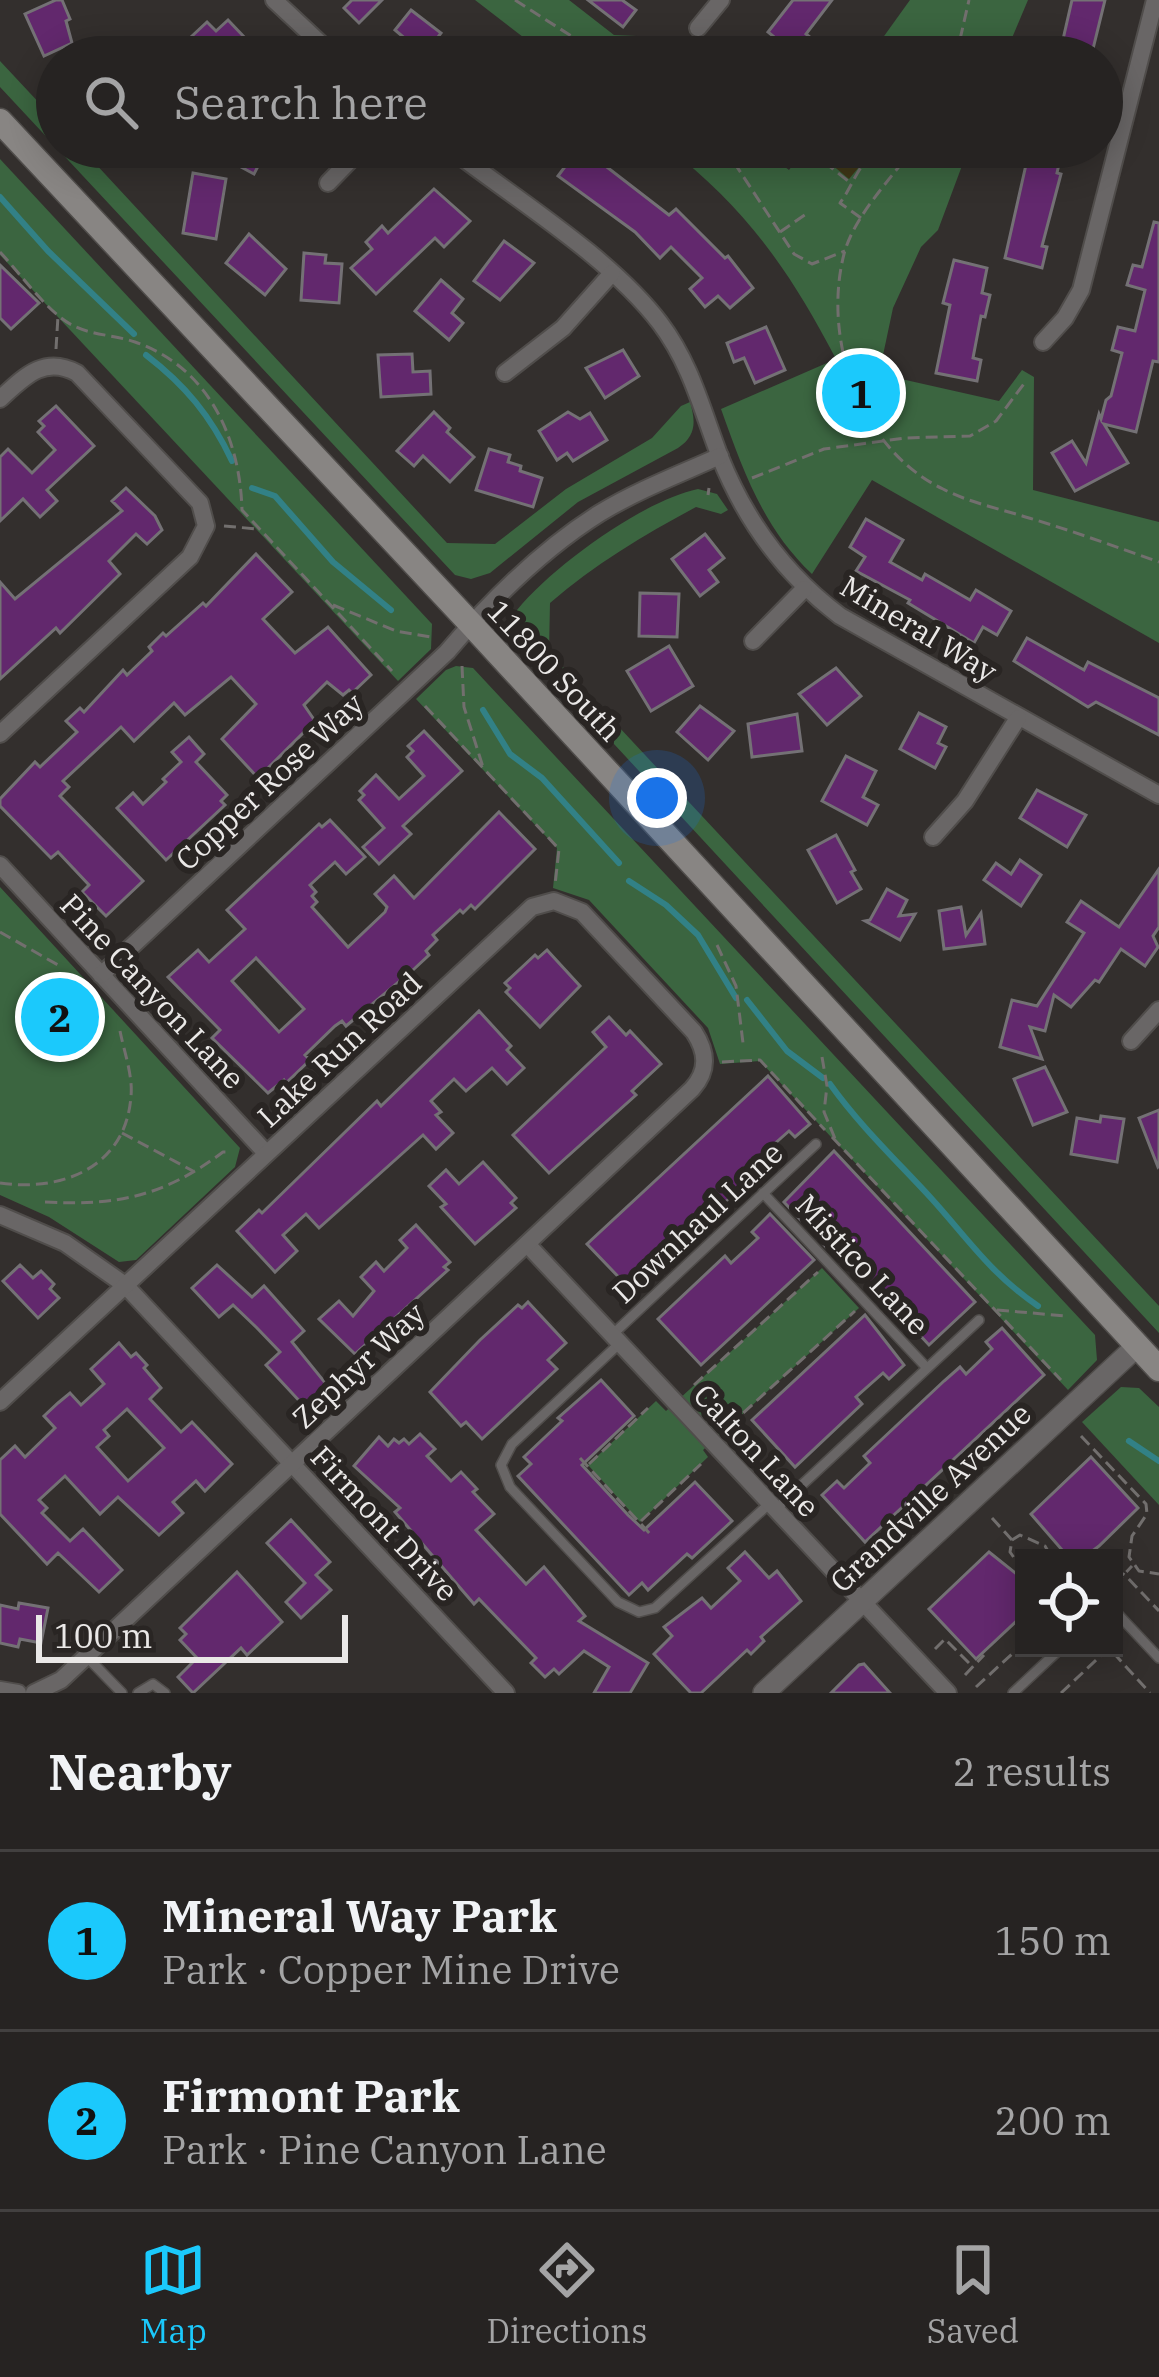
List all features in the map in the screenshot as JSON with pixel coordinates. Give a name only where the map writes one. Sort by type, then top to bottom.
[{"type":"main road","name":"11800 South","points":[[0,121],[36,159]]},
{"type":"main road","name":"11800 South","points":[[44,168],[1159,1370]]},
{"type":"street","points":[[274,0],[313,36]]},
{"type":"street","points":[[698,28],[721,0]]},
{"type":"street","points":[[1123,125],[1155,0]]},
{"type":"street","points":[[328,183],[343,168]]},
{"type":"street","name":"Mineral Way","points":[[475,168],[638,297],[680,353],[720,456],[758,531],[804,589],[840,616],[1159,795]]},
{"type":"street","points":[[1042,342],[1065,318],[1081,290],[1112,168]]},
{"type":"street","points":[[505,374],[563,328],[612,274]]},
{"type":"street","points":[[0,399],[40,368],[55,365],[77,373],[200,502],[215,526],[190,557],[0,734]]},
{"type":"street","points":[[471,623],[568,535],[641,491],[720,456]]},
{"type":"street","points":[[753,641],[804,589]]},
{"type":"street","name":"Copper Rose Way","points":[[101,975],[441,657],[471,623]]},
{"type":"street","points":[[933,837],[965,801],[1018,718]]},
{"type":"street","name":"Pine Canyon Lane","points":[[0,865],[266,1153]]},
{"type":"street","name":"Lake Run Road","points":[[0,1402],[526,911],[546,902],[569,904],[582,912],[694,1032],[714,1062]]},
{"type":"street","points":[[1131,1041],[1159,1010]]},
{"type":"street","name":"Zephyr Way","points":[[34,1693],[57,1683],[692,1089],[714,1062]]},
{"type":"street","name":"Firmont Drive","points":[[0,1215],[65,1243],[125,1285],[506,1693]]},
{"type":"street","name":"Calton Lane","points":[[527,1244],[920,1663],[937,1689]]},
{"type":"street","name":"Grandville Avenue","points":[[764,1693],[1137,1346]]},
{"type":"street","points":[[0,1690],[18,1693]]},
{"type":"lane","name":"Downhaul Lane","points":[[773,1506],[660,1604],[639,1612],[618,1602],[571,1553],[510,1487],[501,1466],[512,1444],[816,1144]]},
{"type":"lane","name":"Mistico Lane","points":[[763,1193],[927,1368]]},
{"type":"lane","points":[[773,1506],[979,1320]]},
{"type":"lane","points":[[1123,1620],[1159,1658]]},
{"type":"lane","points":[[86,1656],[122,1693]]},
{"type":"lane","points":[[1013,1693],[1051,1657]]},
{"type":"lane","points":[[138,1693],[153,1684],[165,1693]]},
{"type":"path","points":[[515,0],[571,36]]},
{"type":"path","points":[[960,36],[968,0]]},
{"type":"path","points":[[737,168],[788,248],[812,264],[845,250]]},
{"type":"path","points":[[832,168],[849,182]]},
{"type":"path","points":[[860,168],[840,203],[862,219]]},
{"type":"path","points":[[899,168],[845,250],[838,308],[845,363],[860,402],[886,442],[914,470],[953,494],[1159,562]]},
{"type":"path","points":[[778,232],[806,214]]},
{"type":"path","points":[[0,252],[72,325],[158,350],[189,375],[218,410],[234,443],[242,510],[392,671]]},
{"type":"path","points":[[56,350],[58,314]]},
{"type":"path","points":[[752,478],[806,454],[886,442],[958,439],[980,432],[1005,412],[1027,381]]},
{"type":"path","points":[[215,526],[259,530]]},
{"type":"path","points":[[328,603],[396,631],[433,638]]},
{"type":"path","points":[[461,667],[464,706],[484,768]]},
{"type":"path","points":[[425,706],[559,848],[554,886]]},
{"type":"path","points":[[0,932],[58,965]]},
{"type":"path","points":[[717,945],[736,986],[743,1043]]},
{"type":"path","points":[[0,1183],[44,1187],[79,1177],[99,1162],[120,1132],[131,1096],[120,1031]]},
{"type":"path","points":[[822,1057],[827,1086],[824,1112],[836,1142]]},
{"type":"path","points":[[714,1062],[760,1060],[1061,1380]]},
{"type":"path","points":[[120,1132],[195,1172]]},
{"type":"path","points":[[45,1202],[118,1201],[170,1187],[230,1152]]},
{"type":"path","points":[[694,1385],[829,1263]]},
{"type":"path","points":[[730,1425],[865,1302]]},
{"type":"path","points":[[992,1308],[1066,1316]]},
{"type":"path","points":[[588,1465],[648,1408]]},
{"type":"path","points":[[1081,1436],[1146,1504],[1147,1514],[1129,1546],[1139,1571],[1159,1574]]},
{"type":"path","points":[[580,1458],[652,1536]]},
{"type":"path","points":[[640,1522],[700,1464]]},
{"type":"path","points":[[992,1518],[1012,1540]]},
{"type":"path","points":[[1015,1559],[1010,1552],[1012,1540],[1020,1535],[1036,1540],[1044,1549]]},
{"type":"path","points":[[1133,1565],[1125,1575],[1159,1611]]},
{"type":"path","points":[[920,1663],[946,1639],[973,1667]]},
{"type":"path","points":[[1061,1693],[1109,1648],[1150,1693]]},
{"type":"path","points":[[976,1688],[1015,1651]]},
{"type":"path","points":[[964,1675],[984,1655]]},
{"type":"green space","points":[[475,0],[569,0],[614,35],[636,36],[522,36]]},
{"type":"green space","points":[[910,0],[1028,0],[1013,36],[884,36]]},
{"type":"green space","points":[[0,61],[36,100],[36,126],[0,87]]},
{"type":"green space","points":[[0,159],[432,624],[431,649],[398,681],[0,255]]},
{"type":"green space","points":[[76,168],[99,168],[447,543],[495,544],[566,489],[652,438],[690,402],[694,422],[678,448],[578,502],[490,573],[471,579],[455,575]]},
{"type":"green space","points":[[961,168],[938,230],[921,247],[893,308],[879,374],[999,401],[1022,370],[1034,377],[1033,490],[1159,522],[1159,643],[872,480],[812,574],[767,518],[721,409],[836,359],[764,243],[695,170]]},
{"type":"green space","points":[[698,489],[717,494],[728,510],[721,514],[696,507],[620,551],[567,589],[550,603],[549,652],[1159,1306],[1159,1333],[515,637],[517,610],[575,556],[651,507]]},
{"type":"green space","points":[[456,666],[473,668],[1095,1335],[1097,1360],[1068,1390],[760,1061],[720,1064],[708,1028],[589,900],[553,888],[557,848],[416,699]]},
{"type":"green space","points":[[0,887],[240,1148],[235,1167],[136,1260],[119,1262],[49,1217],[0,1195]]},
{"type":"green space","points":[[822,1268],[859,1308],[703,1450],[708,1457],[640,1522],[588,1465],[656,1401],[666,1411]]},
{"type":"green space","points":[[1121,1387],[1139,1388],[1159,1407],[1159,1505],[1082,1422]]},
{"type":"sand","points":[[836,168],[858,168],[849,179]]},
{"type":"building","points":[[62,0],[70,19],[66,21],[70,36],[36,38],[25,14]]},
{"type":"building","points":[[352,0],[382,0],[359,23],[344,8]]},
{"type":"building","points":[[588,0],[622,0],[636,10],[623,27]]},
{"type":"building","points":[[793,0],[832,0],[808,36],[768,32]]},
{"type":"building","points":[[1072,0],[1105,0],[1096,36],[1064,36]]},
{"type":"building","points":[[411,10],[441,33],[402,36],[395,30]]},
{"type":"building","points":[[228,20],[243,36],[192,36],[207,22],[216,31]]},
{"type":"building","points":[[564,168],[608,168],[669,215],[676,209],[728,256],[753,288],[730,308],[718,296],[705,307],[690,289],[702,278],[671,247],[660,258],[635,232],[558,176]]},
{"type":"building","points":[[1025,168],[1058,168],[1061,174],[1042,246],[1047,247],[1042,268],[1005,258]]},
{"type":"building","points":[[193,173],[226,179],[216,239],[183,233]]},
{"type":"building","points":[[434,189],[470,221],[444,247],[435,238],[376,294],[351,268],[372,249],[366,242],[382,226],[388,233]]},
{"type":"building","points":[[1154,222],[1159,223],[1159,362],[1153,361],[1136,432],[1104,424],[1128,463],[1075,491],[1052,453],[1072,441],[1086,463],[1122,353],[1112,350],[1118,327],[1135,331],[1145,290],[1127,285],[1133,265],[1142,267]]},
{"type":"building","points":[[249,234],[286,269],[265,295],[226,263]]},
{"type":"building","points":[[504,241],[534,263],[500,300],[474,281]]},
{"type":"building","points":[[304,253],[326,255],[325,263],[342,264],[339,303],[301,300]]},
{"type":"building","points":[[954,260],[987,268],[982,293],[990,295],[973,358],[981,360],[977,381],[936,373],[950,305],[943,303]]},
{"type":"building","points":[[0,265],[39,303],[11,329],[0,318]]},
{"type":"building","points":[[441,280],[463,299],[452,313],[463,323],[449,340],[415,311]]},
{"type":"building","points":[[766,327],[785,370],[755,383],[744,358],[734,362],[727,343]]},
{"type":"building","points":[[623,350],[639,376],[605,398],[586,368]]},
{"type":"building","points":[[412,354],[413,372],[430,371],[431,394],[381,397],[378,355]]},
{"type":"building","points":[[56,406],[94,446],[47,490],[57,501],[40,517],[23,499],[0,521],[0,457],[8,449],[32,473],[55,450],[38,432],[44,426],[39,421]]},
{"type":"building","points":[[434,412],[474,457],[450,482],[423,456],[414,466],[397,451]]},
{"type":"building","points":[[568,412],[580,419],[590,413],[607,440],[573,461],[567,453],[557,460],[539,431]]},
{"type":"building","points":[[489,449],[510,455],[508,462],[521,466],[520,471],[542,478],[533,507],[476,490]]},
{"type":"building","points":[[126,488],[155,516],[162,530],[147,544],[136,534],[109,561],[120,574],[60,633],[56,628],[0,679],[0,582],[15,599],[122,511],[112,501]]},
{"type":"building","points":[[866,519],[903,540],[890,562],[922,580],[925,574],[970,600],[976,590],[1011,611],[997,635],[983,627],[974,643],[856,571],[865,557],[850,547]]},
{"type":"building","points":[[705,534],[724,558],[709,570],[718,582],[700,596],[672,559]]},
{"type":"building","points":[[256,554],[292,592],[263,619],[295,653],[328,627],[371,675],[352,693],[343,695],[327,682],[304,705],[315,721],[258,778],[222,739],[256,704],[231,677],[185,715],[174,703],[134,741],[121,727],[63,781],[69,787],[60,796],[143,881],[106,916],[82,892],[89,885],[58,852],[51,858],[0,806],[0,799],[35,762],[40,767],[77,732],[66,721],[80,708],[84,712],[123,670],[127,675],[163,633],[166,636],[203,603],[206,606]]},
{"type":"building","points":[[640,593],[679,594],[677,637],[639,636]]},
{"type":"building","points":[[1027,638],[1084,670],[1088,662],[1159,698],[1159,735],[1096,702],[1088,707],[1014,661]]},
{"type":"building","points":[[669,646],[693,686],[651,711],[627,671]]},
{"type":"building","points":[[836,668],[861,696],[827,725],[799,694]]},
{"type":"building","points":[[700,706],[734,731],[708,760],[677,732]]},
{"type":"building","points":[[919,713],[946,727],[938,743],[946,747],[935,768],[900,749]]},
{"type":"building","points":[[797,714],[802,751],[752,757],[748,724]]},
{"type":"building","points":[[424,731],[462,771],[403,826],[411,834],[379,864],[363,847],[384,828],[359,800],[364,795],[360,791],[376,775],[399,799],[424,776],[407,757],[413,751],[408,746]]},
{"type":"building","points":[[189,737],[204,754],[196,762],[227,795],[221,801],[225,805],[166,860],[117,808],[133,793],[143,804],[166,782],[163,779],[181,762],[172,752]]},
{"type":"building","points":[[846,756],[876,771],[863,797],[878,805],[867,825],[822,801]]},
{"type":"building","points":[[1037,790],[1086,815],[1067,847],[1020,818]]},
{"type":"building","points":[[499,812],[535,849],[475,909],[471,905],[463,913],[460,910],[433,935],[437,940],[426,951],[429,955],[413,970],[346,1026],[342,1021],[335,1026],[305,1055],[310,1060],[268,1093],[212,1038],[220,1030],[168,977],[198,950],[209,962],[245,929],[227,910],[319,824],[322,827],[330,820],[365,857],[346,874],[335,862],[310,885],[317,902],[312,907],[348,947],[385,912],[387,907],[375,894],[394,876],[414,898]],"holes":[[[256,958],[304,1009],[279,1032],[232,981]]]},
{"type":"building","points":[[836,835],[861,889],[837,903],[808,850]]},
{"type":"building","points":[[1020,860],[1041,875],[1021,906],[984,880],[996,863],[1011,874]]},
{"type":"building","points":[[1159,869],[1159,927],[1153,936],[1158,947],[1145,966],[1121,949],[1099,982],[1095,980],[1071,1007],[1054,995],[1045,1031],[1030,1027],[1042,1059],[1000,1047],[1012,1000],[1037,1006],[1084,933],[1067,922],[1081,901],[1119,927]]},
{"type":"building","points":[[887,889],[907,900],[899,916],[915,914],[900,940],[865,921]]},
{"type":"building","points":[[961,907],[966,935],[981,913],[985,944],[944,949],[939,911]]},
{"type":"building","points":[[547,950],[580,986],[540,1027],[506,992],[510,988],[505,983]]},
{"type":"building","points":[[479,1011],[524,1068],[507,1084],[492,1068],[466,1091],[454,1079],[431,1101],[441,1112],[436,1115],[453,1133],[436,1149],[423,1135],[319,1228],[306,1214],[283,1235],[297,1251],[275,1272],[237,1231],[259,1210],[262,1213],[377,1101],[381,1106]]},
{"type":"building","points":[[609,1017],[626,1035],[630,1031],[661,1064],[632,1091],[636,1095],[549,1173],[513,1135],[606,1047],[593,1032]]},
{"type":"building","points":[[1045,1067],[1067,1112],[1033,1125],[1014,1079]]},
{"type":"building","points":[[768,1076],[810,1124],[795,1137],[789,1131],[762,1155],[768,1162],[673,1252],[666,1245],[640,1269],[646,1276],[631,1290],[587,1244]]},
{"type":"building","points":[[1159,1110],[1159,1166],[1158,1167],[1139,1118]]},
{"type":"building","points":[[1101,1116],[1124,1119],[1117,1162],[1071,1154],[1077,1118],[1100,1122]]},
{"type":"building","points":[[834,1151],[975,1302],[929,1345],[903,1317],[897,1323],[879,1303],[885,1298],[833,1243],[827,1248],[784,1202]]},
{"type":"building","points":[[483,1162],[516,1198],[511,1203],[516,1208],[475,1244],[441,1207],[446,1204],[429,1186],[446,1170],[459,1184]]},
{"type":"building","points":[[770,1214],[814,1260],[701,1365],[658,1319],[725,1256],[731,1263],[758,1238],[752,1232]]},
{"type":"building","points":[[416,1225],[450,1262],[444,1267],[448,1270],[355,1354],[319,1319],[339,1301],[353,1316],[374,1291],[361,1277],[376,1262],[384,1271],[407,1248],[400,1240]]},
{"type":"building","points":[[20,1265],[33,1278],[41,1271],[54,1284],[50,1289],[59,1298],[38,1318],[3,1281]]},
{"type":"building","points":[[217,1265],[252,1297],[264,1286],[304,1331],[292,1342],[327,1385],[304,1406],[266,1365],[280,1352],[233,1305],[219,1317],[192,1288]]},
{"type":"building","points":[[528,1302],[566,1343],[548,1360],[557,1369],[482,1439],[466,1422],[461,1426],[430,1392],[518,1305],[522,1308]]},
{"type":"building","points":[[865,1315],[904,1365],[889,1379],[883,1373],[856,1397],[862,1404],[795,1467],[752,1420]]},
{"type":"building","points":[[1002,1328],[1044,1375],[865,1542],[822,1495],[837,1481],[844,1488],[870,1463],[864,1456],[960,1367],[966,1374],[992,1349],[986,1342]]},
{"type":"building","points":[[119,1343],[131,1357],[136,1353],[161,1388],[150,1399],[181,1432],[192,1422],[232,1464],[205,1491],[196,1481],[173,1502],[183,1513],[159,1535],[118,1497],[100,1514],[65,1476],[39,1500],[47,1508],[42,1513],[70,1541],[83,1529],[122,1570],[99,1592],[58,1553],[47,1564],[0,1514],[0,1460],[15,1446],[25,1457],[55,1428],[44,1416],[70,1393],[81,1405],[104,1384],[91,1369]],"holes":[[[127,1409],[164,1448],[128,1481],[97,1447],[109,1436],[104,1430]]]},
{"type":"building","points":[[601,1380],[634,1416],[582,1465],[628,1515],[644,1530],[695,1482],[732,1521],[648,1590],[642,1583],[629,1595],[518,1476],[531,1464],[524,1457]]},
{"type":"building","points":[[420,1434],[435,1449],[427,1456],[451,1481],[461,1472],[477,1489],[473,1492],[494,1514],[476,1530],[526,1584],[544,1567],[585,1616],[579,1621],[648,1663],[630,1693],[594,1693],[609,1667],[584,1651],[559,1674],[554,1669],[545,1677],[531,1663],[536,1658],[479,1599],[474,1604],[395,1512],[400,1508],[354,1466],[379,1437],[388,1446],[394,1439],[409,1444]]},
{"type":"building","points":[[1091,1457],[1138,1508],[1095,1549],[1061,1549],[1031,1514]]},
{"type":"building","points":[[291,1520],[330,1562],[316,1575],[331,1590],[301,1618],[286,1602],[305,1583],[267,1543]]},
{"type":"building","points":[[745,1552],[769,1578],[777,1571],[801,1601],[761,1637],[764,1641],[751,1654],[747,1650],[701,1693],[691,1693],[654,1654],[672,1636],[664,1627],[702,1598],[711,1608],[740,1581],[728,1568]]},
{"type":"building","points":[[989,1552],[1015,1573],[1015,1622],[976,1659],[929,1609]]},
{"type":"building","points":[[237,1572],[282,1622],[247,1655],[241,1648],[193,1693],[178,1677],[197,1658],[180,1640],[186,1634],[180,1628]]},
{"type":"building","points":[[19,1603],[48,1608],[41,1643],[20,1639],[18,1647],[0,1643],[0,1605],[18,1609]]},
{"type":"building","points":[[864,1664],[890,1693],[831,1693],[859,1665]]},
{"type":"waterway","points":[[0,197],[134,334]]},
{"type":"waterway","points":[[146,355],[196,402],[232,461]]},
{"type":"waterway","points":[[252,488],[275,496],[333,562],[391,610]]},
{"type":"waterway","points":[[483,710],[510,754],[542,778],[619,863]]},
{"type":"waterway","points":[[629,881],[666,905],[698,935],[736,998]]},
{"type":"waterway","points":[[747,1000],[787,1051],[823,1078]]},
{"type":"waterway","points":[[830,1084],[981,1255],[1038,1306]]},
{"type":"waterway","points":[[1129,1441],[1159,1461]]},
{"type":"place","name":"Mineral Way Park","points":[[861,393]]},
{"type":"place","name":"Firmont Park","points":[[60,1017]]}]
